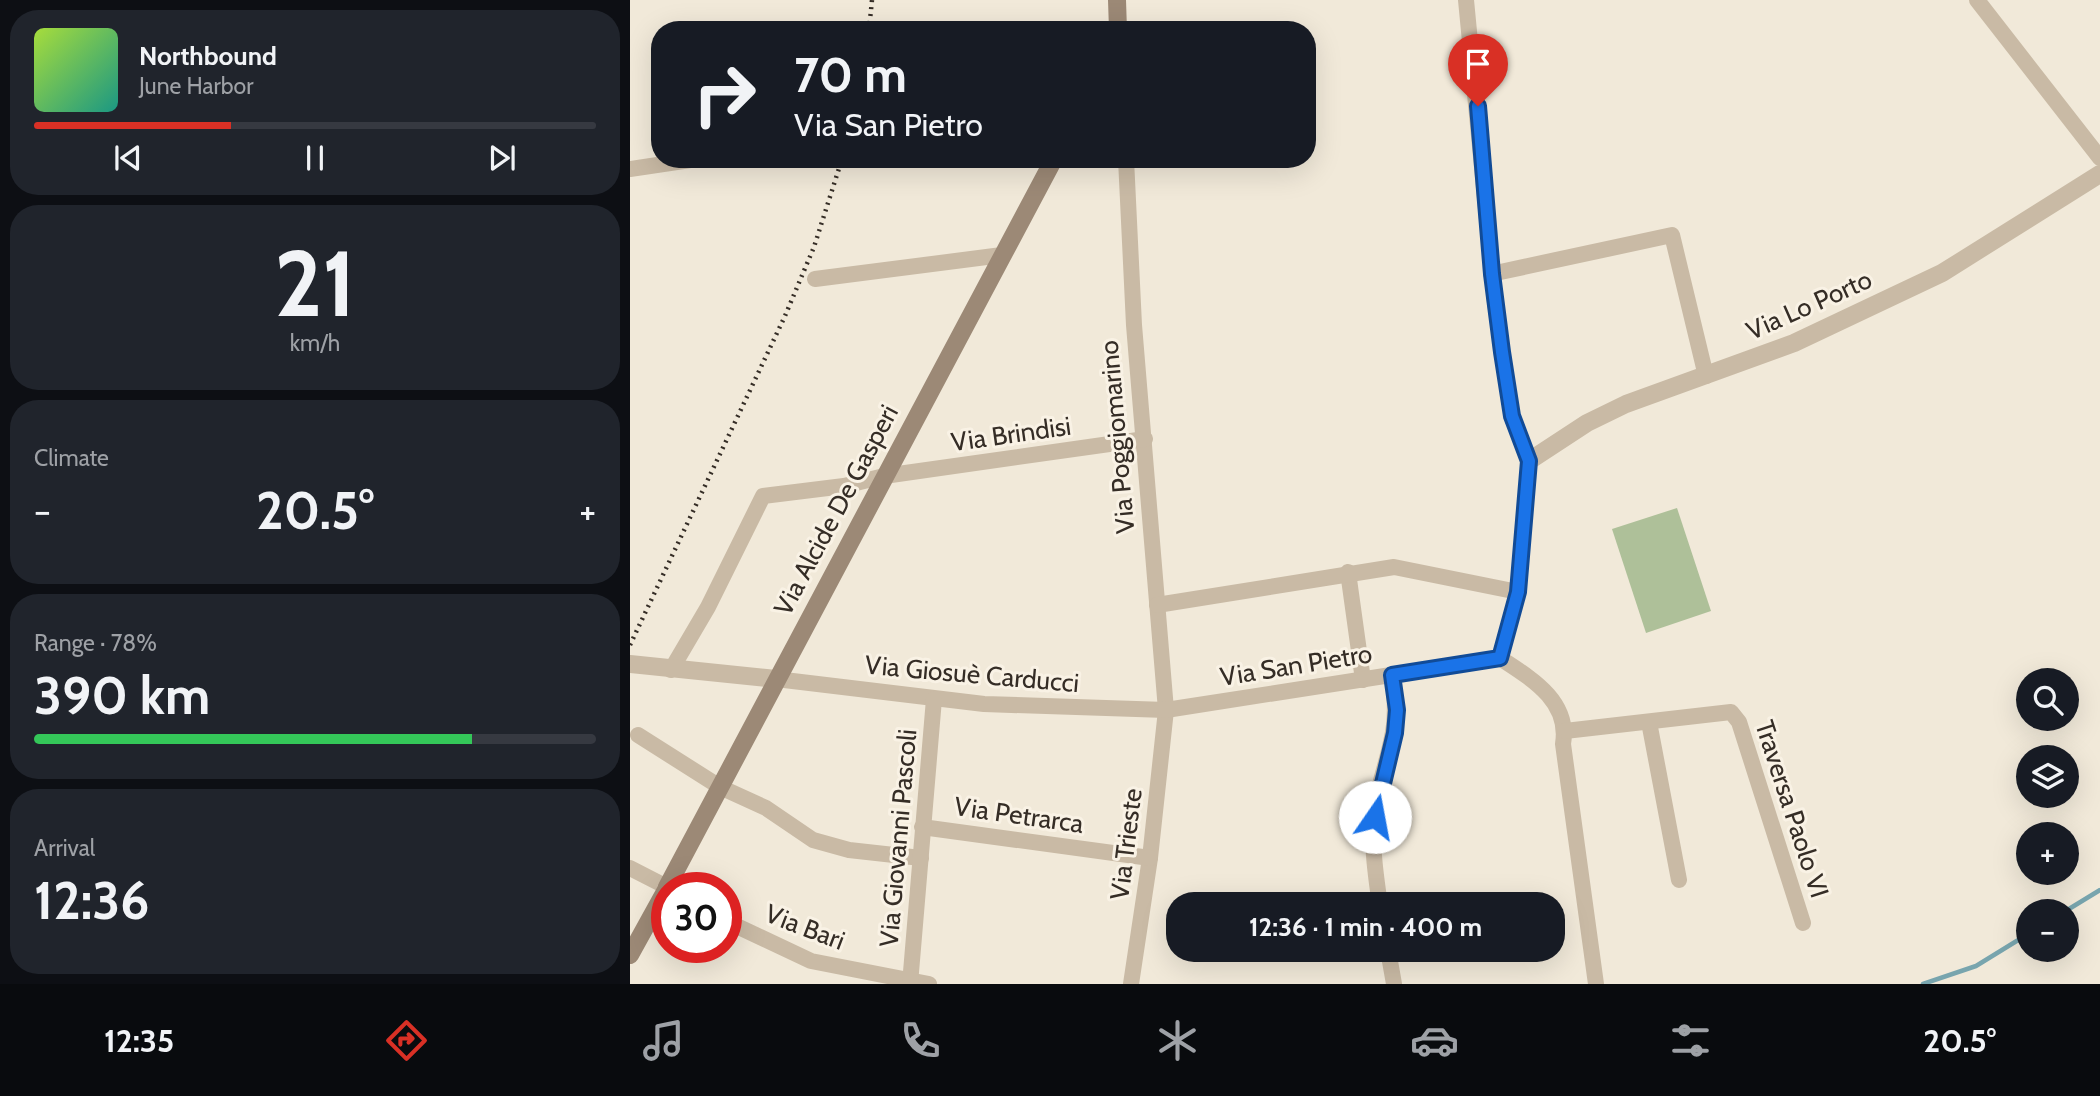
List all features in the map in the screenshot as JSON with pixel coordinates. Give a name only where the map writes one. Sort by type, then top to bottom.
[{"type":"main road","points":[[1117,0],[1118,21]]},
{"type":"main road","name":"Via Alcide De Gasperi","points":[[675,872],[1049,168]]},
{"type":"main road","name":"Via Alcide De Gasperi","points":[[630,955],[651,916]]},
{"type":"street","points":[[1466,0],[1492,274],[1512,416],[1529,461],[1518,592],[1500,658],[1549,694],[1562,715],[1565,731],[1563,744],[1596,984]]},
{"type":"street","points":[[1977,0],[2100,158]]},
{"type":"street","points":[[630,169],[651,166]]},
{"type":"street","name":"Via Poggiomarino","points":[[1126,168],[1134,325],[1166,710]]},
{"type":"street","name":"Via Lo Porto","points":[[1529,461],[1587,424],[1626,404],[1824,330],[1942,273],[2100,174]]},
{"type":"street","points":[[1492,274],[1672,235],[1706,376]]},
{"type":"street","points":[[815,279],[1002,255]]},
{"type":"street","name":"Via Brindisi","points":[[671,670],[708,607],[763,496],[1145,439]]},
{"type":"street","points":[[1157,605],[1348,572],[1394,567],[1518,592]]},
{"type":"street","points":[[1348,572],[1363,680]]},
{"type":"street","name":"Via San Pietro","points":[[1166,710],[1500,658]]},
{"type":"street","points":[[630,664],[776,679]]},
{"type":"street","points":[[1379,892],[1373,832],[1377,802],[1395,733],[1397,710],[1392,675]]},
{"type":"street","name":"Via Giosuè Carducci","points":[[776,679],[934,699],[1121,711],[1166,710]]},
{"type":"street","name":"Via Giovanni Pascoli","points":[[910,983],[934,699]]},
{"type":"street","name":"Via Trieste","points":[[1131,984],[1150,858],[1166,710]]},
{"type":"street","name":"Traversa Paolo VI","points":[[1565,731],[1719,711],[1731,712],[1736,716],[1803,923]]},
{"type":"street","points":[[1649,722],[1679,880]]},
{"type":"street","points":[[638,735],[720,787],[766,808],[813,840],[849,850],[921,859]]},
{"type":"street","name":"Via Petrarca","points":[[922,827],[1150,858]]},
{"type":"street","points":[[630,868],[651,879]]},
{"type":"street","name":"Via Bari","points":[[742,929],[811,961],[910,983],[929,984]]},
{"type":"street","points":[[1390,962],[1394,984]]},
{"type":"green space","points":[[1677,508],[1711,611],[1646,633],[1612,529]]},
{"type":"waterway","points":[[2079,903],[2100,890]]},
{"type":"waterway","points":[[1923,984],[1976,966],[2016,941]]},
{"type":"railway","points":[[870,21],[872,0]]},
{"type":"railway","points":[[630,645],[785,316],[814,247],[839,168]]},
{"type":"route","points":[[1375,817],[1395,733],[1397,710],[1392,675],[1500,658],[1512,606],[1518,592],[1529,461],[1512,416],[1502,352],[1492,274],[1478,106]]}]
